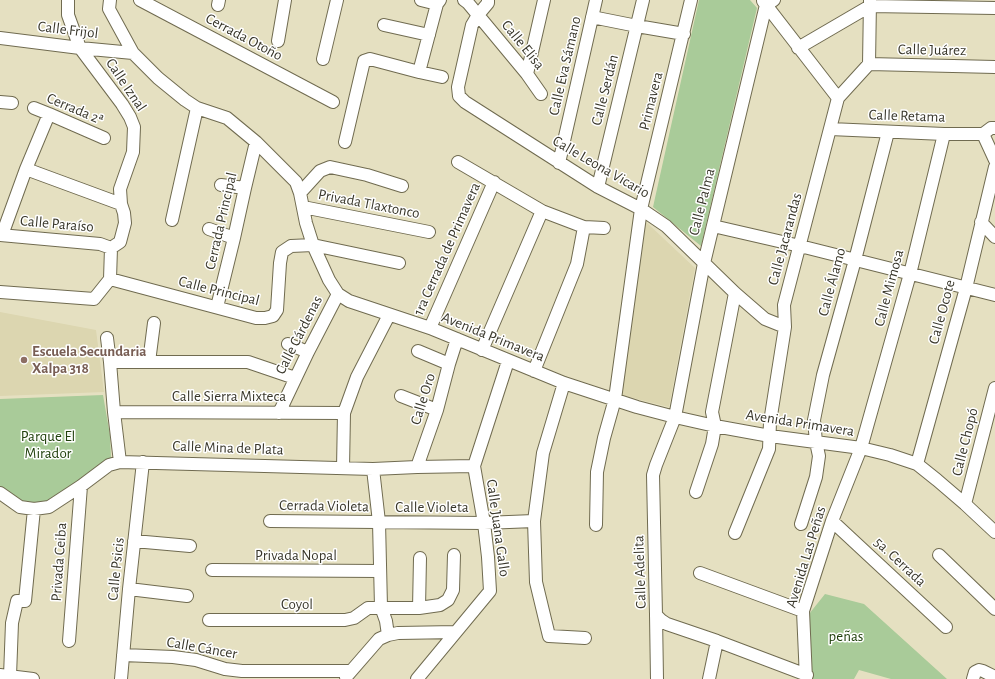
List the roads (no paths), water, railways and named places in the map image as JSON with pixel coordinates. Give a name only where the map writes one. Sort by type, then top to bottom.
[{"type":"street","name":"Calle Iznal","points":[[68,0],[68,15],[80,48],[122,104],[134,127],[132,152],[120,189],[121,204],[125,222],[120,242],[111,248]]},
{"type":"street","points":[[110,0],[109,9],[133,53],[163,82],[185,100],[197,108],[227,118],[256,142],[296,182],[313,245],[329,280],[338,294]]},
{"type":"street","name":"Cerrada Otoño","points":[[140,0],[333,102]]},
{"type":"street","points":[[278,41],[285,0]]},
{"type":"street","points":[[323,59],[337,0]]},
{"type":"street","points":[[419,72],[438,2],[421,0]]},
{"type":"street","name":"Calle Elisa","points":[[464,0],[527,74],[541,94]]},
{"type":"street","points":[[478,15],[488,3],[488,0]]},
{"type":"street","points":[[527,74],[544,0]]},
{"type":"street","name":"Calle Eva Sámano","points":[[560,163],[596,0]]},
{"type":"street","name":"Calle Serdán","points":[[598,187],[643,0]]},
{"type":"street","name":"Primavera","points":[[596,526],[597,472],[604,438],[615,399],[642,209],[691,0]]},
{"type":"street","points":[[767,2],[798,48],[838,98]]},
{"type":"street","name":"Calle Palma","points":[[675,417],[704,262],[767,2]]},
{"type":"street","points":[[798,48],[870,3],[995,8]]},
{"type":"street","points":[[869,64],[870,3]]},
{"type":"street","name":"Calle Leona Vicario","points":[[478,15],[472,25],[458,87],[459,96],[465,102],[598,187],[642,209],[666,226],[735,294],[765,319],[785,327]]},
{"type":"street","points":[[592,17],[684,34]]},
{"type":"street","points":[[384,25],[429,35]]},
{"type":"street","name":"Calle Frijol","points":[[0,38],[133,53]]},
{"type":"street","points":[[346,142],[364,61],[370,59],[442,77]]},
{"type":"street","name":"Calle Juárez","points":[[869,64],[995,67]]},
{"type":"street","name":"Calle Jacarandas","points":[[735,533],[769,449],[770,422],[785,327],[784,305],[838,98],[869,64]]},
{"type":"street","name":"Cerrada 2ª","points":[[34,108],[104,138]]},
{"type":"street","points":[[172,220],[197,108]]},
{"type":"street","points":[[1,235],[49,114]]},
{"type":"street","points":[[995,128],[992,128],[983,134],[995,160]]},
{"type":"street","name":"Calle Retama","points":[[830,129],[944,134],[983,134]]},
{"type":"street","name":"Calle Álamo","points":[[801,524],[816,477],[819,456],[814,420],[823,375],[888,132]]},
{"type":"street","name":"Calle Mimosa","points":[[861,448],[910,274],[944,134]]},
{"type":"street","name":"Cerrada Principal","points":[[217,307],[256,142]]},
{"type":"street","points":[[458,162],[542,211],[584,227],[604,228]]},
{"type":"street","points":[[300,193],[320,171],[330,167],[402,186]]},
{"type":"street","name":"Calle Ocote","points":[[917,464],[966,288],[995,167]]},
{"type":"street","points":[[26,169],[121,204]]},
{"type":"street","name":"1ra Cerrada de Primavera","points":[[430,328],[494,182]]},
{"type":"street","points":[[221,185],[245,188]]},
{"type":"street","name":"Privada Tlaxtonco","points":[[303,207],[429,232]]},
{"type":"street","points":[[482,350],[542,211]]},
{"type":"street","points":[[981,222],[995,221]]},
{"type":"street","points":[[981,222],[995,237]]},
{"type":"street","points":[[713,226],[800,246],[995,296]]},
{"type":"street","points":[[534,371],[577,264],[584,227]]},
{"type":"street","points":[[209,229],[234,238]]},
{"type":"street","name":"Calle Paraíso","points":[[1,235],[100,244],[111,248]]},
{"type":"street","points":[[313,245],[399,263]]},
{"type":"street","name":"Calle Principal","points":[[110,279],[256,318],[265,318],[272,316],[277,310],[282,252],[292,246],[313,245]]},
{"type":"street","points":[[0,292],[94,299],[110,279],[111,248]]},
{"type":"street","name":"Avenida Primavera","points":[[338,294],[350,301],[430,328],[534,371],[637,407],[715,426],[770,436],[861,448],[890,455],[917,464],[965,504],[995,532]]},
{"type":"street","name":"Calle Cárdenas","points":[[279,413],[295,378],[338,294]]},
{"type":"street","points":[[696,492],[712,444],[715,426],[712,412],[735,294]]},
{"type":"street","points":[[343,468],[344,413],[357,377],[389,314]]},
{"type":"street","points":[[149,362],[154,323]]},
{"type":"street","points":[[107,338],[120,462]]},
{"type":"street","name":"Calle Oro","points":[[417,467],[437,410],[457,339]]},
{"type":"street","points":[[288,344],[308,352]]},
{"type":"street","points":[[418,351],[449,364]]},
{"type":"street","name":"Calle Juana Gallo","points":[[417,679],[490,591],[484,523],[474,466],[508,361]]},
{"type":"street","points":[[110,362],[248,362],[295,378]]},
{"type":"street","points":[[564,382],[543,452],[534,521],[536,582],[549,636],[585,638]]},
{"type":"street","name":"Calle Chopó","points":[[965,504],[995,388]]},
{"type":"street","points":[[401,396],[437,410]]},
{"type":"street","name":"Calle Sierra Mixteca","points":[[114,412],[344,413]]},
{"type":"street","name":"Calle Adelita","points":[[675,417],[653,475],[656,615],[667,624],[717,641],[807,677]]},
{"type":"street","name":"Avenida Las Peñas","points":[[807,677],[803,611],[832,521],[861,448]]},
{"type":"street","name":"Calle Mina de Plata","points":[[0,493],[20,507],[34,509],[49,507],[109,465],[120,462],[373,469],[474,466]]},
{"type":"street","name":"Calle Psicis","points":[[121,679],[143,462]]},
{"type":"street","points":[[373,469],[379,522],[381,608],[386,621],[388,636]]},
{"type":"street","name":"Privada Ceiba","points":[[69,641],[81,486]]},
{"type":"street","points":[[33,679],[5,676],[6,622],[17,601],[25,601],[34,509]]},
{"type":"street","name":"Cerrada Violeta","points":[[270,521],[379,522]]},
{"type":"street","name":"Calle Violeta","points":[[379,522],[484,523],[534,521]]},
{"type":"street","name":"5a. Cerrada","points":[[832,521],[946,627]]},
{"type":"street","points":[[134,541],[190,546]]},
{"type":"street","points":[[939,554],[995,609]]},
{"type":"street","points":[[381,608],[419,608],[440,605],[448,600],[453,590],[454,555]]},
{"type":"street","points":[[419,608],[420,558]]},
{"type":"street","name":"Privada Nopal","points":[[212,570],[380,571]]},
{"type":"street","points":[[700,573],[803,611]]},
{"type":"street","points":[[129,589],[187,596]]},
{"type":"street","name":"Coyol","points":[[209,620],[346,620],[354,618],[368,608],[381,608]]},
{"type":"street","points":[[656,615],[657,679]]},
{"type":"street","points":[[347,675],[378,639],[398,633],[456,632]]},
{"type":"street","points":[[709,679],[717,641]]},
{"type":"street","name":"Calle Cáncer","points":[[124,655],[173,657],[196,660],[225,669],[273,675],[347,675]]},
{"type":"street","points":[[973,679],[975,672],[979,670],[995,677]]},
{"type":"place","name":"Escuela Secundaria Xalpa 318","points":[[24,360]]},
{"type":"park label","name":"Parque El Mirador","points":[[48,444]]},
{"type":"park label","name":"peñas","points":[[846,636]]}]
